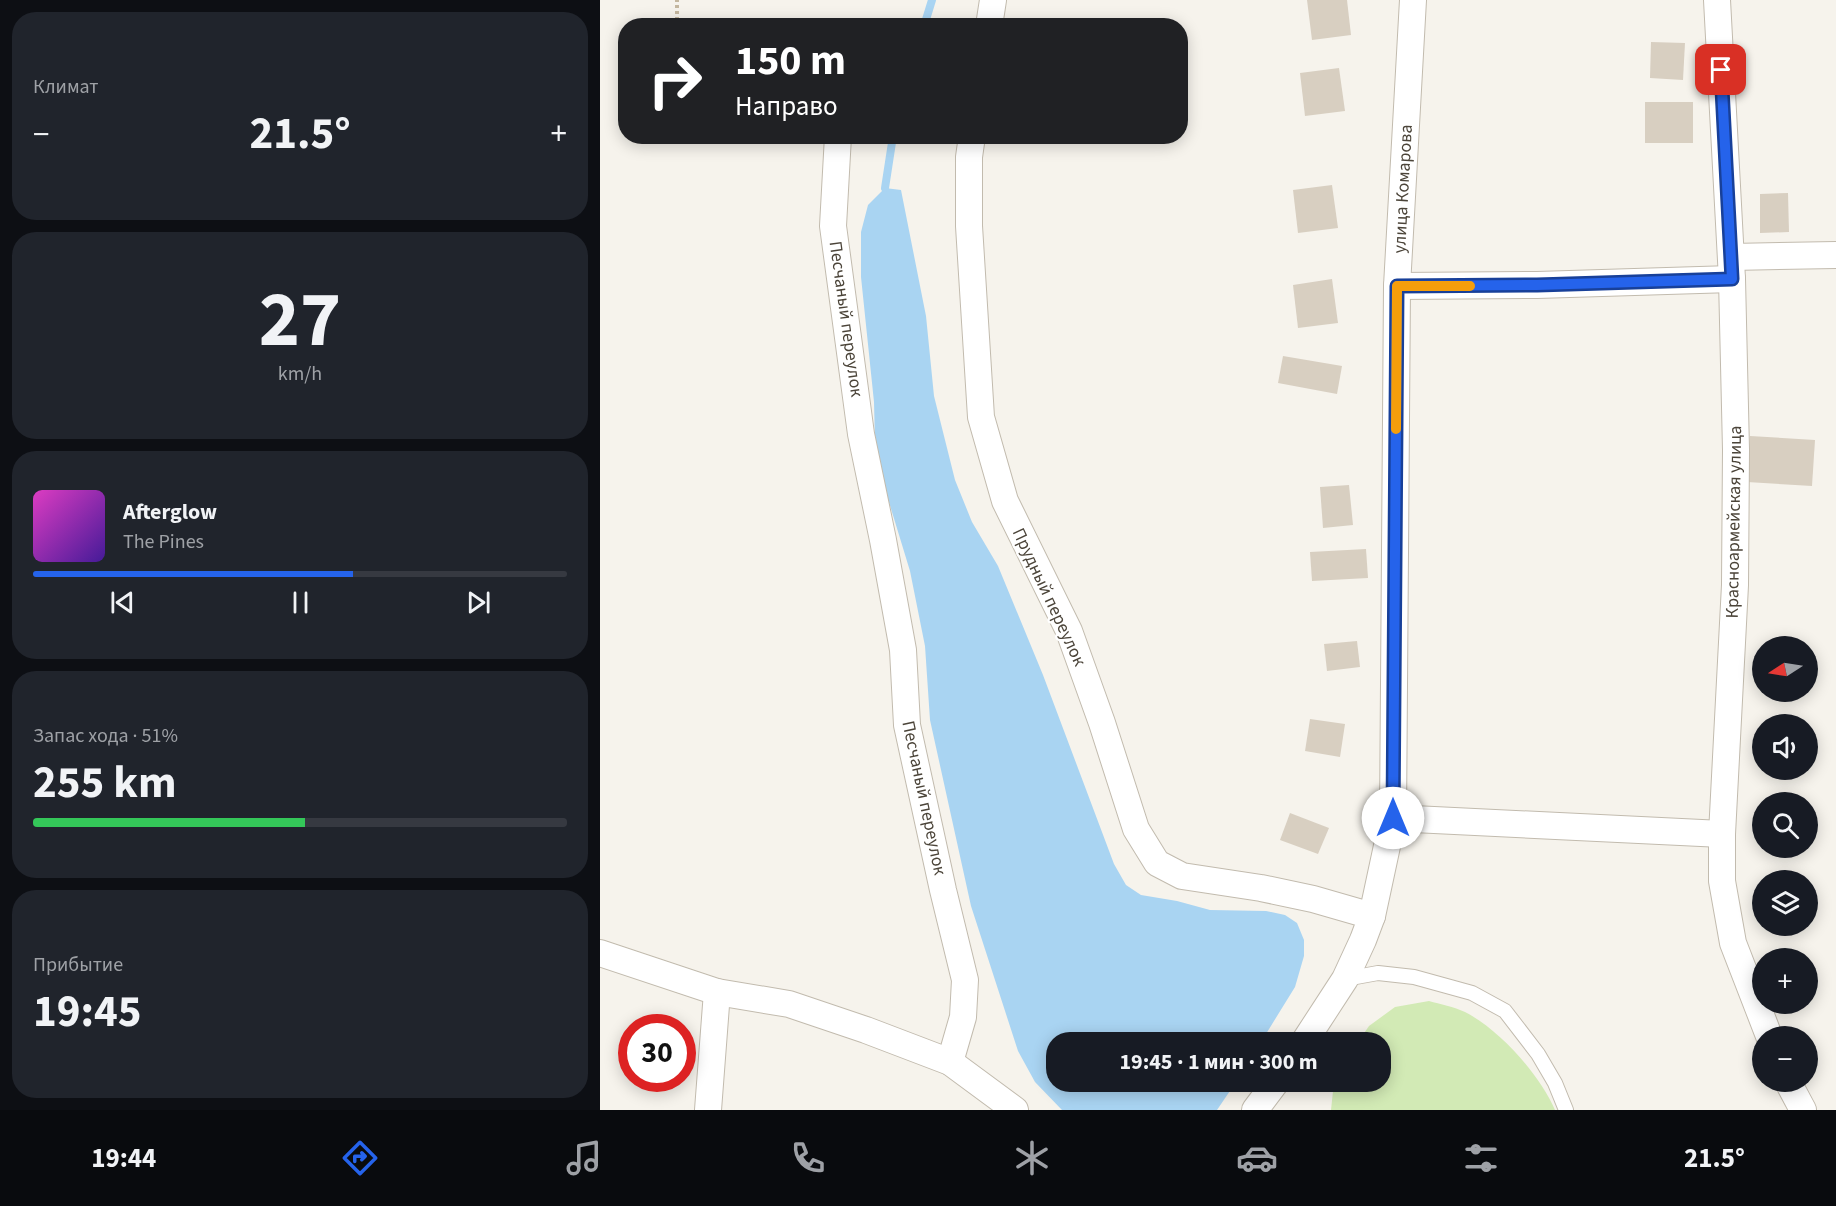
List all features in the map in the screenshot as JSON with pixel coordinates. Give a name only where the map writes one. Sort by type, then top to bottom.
[{"type":"street","points":[[990,18],[993,0]]},
{"type":"street","name":"улица Комарова","points":[[1311,1032],[1345,979],[1372,916],[1393,818],[1397,286],[1413,0]]},
{"type":"street","name":"Красноармейская улица","points":[[1717,0],[1731,268],[1736,450],[1735,585],[1722,834],[1722,881],[1733,943],[1765,1026]]},
{"type":"street","name":"Песчаный переулок","points":[[838,144],[833,226],[861,434],[884,540],[903,650],[907,725],[965,980],[963,1017],[950,1062]]},
{"type":"street","name":"Прудный переулок","points":[[971,144],[969,226],[981,417],[1005,501],[1069,632],[1102,723],[1136,829],[1157,863],[1182,876],[1261,888],[1313,899],[1372,916]]},
{"type":"street","points":[[1397,286],[1537,285],[1731,268],[1836,255]]},
{"type":"street","points":[[1393,818],[1722,834]]},
{"type":"street","points":[[600,953],[717,992],[789,1005],[866,1030],[950,1062],[1015,1110]]},
{"type":"street","points":[[708,1110],[717,992]]},
{"type":"street","points":[[1255,1110],[1268,1092]]},
{"type":"street","points":[[1793,1092],[1803,1110]]},
{"type":"lane","points":[[1345,979],[1378,973],[1414,977],[1472,993],[1505,1011],[1538,1054],[1556,1083],[1566,1110]]},
{"type":"path","points":[[677,0],[677,18]]},
{"type":"green space","points":[[1429,1001],[1465,1012],[1478,1020],[1505,1041],[1529,1068],[1555,1110],[1331,1110],[1333,1092],[1391,1092],[1391,1032],[1365,1032],[1369,1026],[1395,1007]]},
{"type":"water","points":[[885,188],[901,190],[926,316],[934,396],[955,480],[972,522],[998,566],[1043,675],[1114,864],[1126,885],[1141,895],[1210,910],[1266,911],[1285,915],[1297,923],[1304,940],[1304,956],[1295,987],[1267,1032],[1046,1032],[1046,1092],[1229,1092],[1217,1110],[1062,1110],[1035,1082],[1018,1051],[971,906],[930,720],[925,646],[910,571],[885,489],[875,442],[874,402],[861,277],[861,232],[868,205]]},
{"type":"building","points":[[1307,0],[1347,0],[1351,35],[1312,40]]},
{"type":"building","points":[[1651,42],[1685,43],[1683,80],[1650,78]]},
{"type":"building","points":[[1339,68],[1345,111],[1305,116],[1300,73]]},
{"type":"building","points":[[1645,102],[1693,102],[1693,143],[1645,143]]},
{"type":"building","points":[[1332,185],[1338,228],[1298,233],[1293,190]]},
{"type":"building","points":[[1788,193],[1789,232],[1760,233],[1760,194]]},
{"type":"building","points":[[1332,279],[1338,323],[1298,328],[1293,285]]},
{"type":"building","points":[[1283,356],[1342,366],[1337,394],[1278,383]]},
{"type":"building","points":[[1750,436],[1815,440],[1812,486],[1747,482]]},
{"type":"building","points":[[1349,485],[1353,525],[1323,528],[1320,487]]},
{"type":"building","points":[[1366,549],[1368,578],[1312,581],[1310,552]]},
{"type":"building","points":[[1357,641],[1360,667],[1327,671],[1324,644]]},
{"type":"building","points":[[1310,719],[1345,724],[1340,757],[1305,751]]},
{"type":"building","points":[[1290,813],[1329,828],[1318,854],[1280,840]]},
{"type":"waterway","points":[[926,18],[932,0]]},
{"type":"waterway","points":[[885,188],[892,144]]},
{"type":"slow traffic","points":[[1396,429],[1397,286],[1470,286]]},
{"type":"route","points":[[1393,818],[1397,286],[1537,285],[1732,279],[1721,70]]}]
